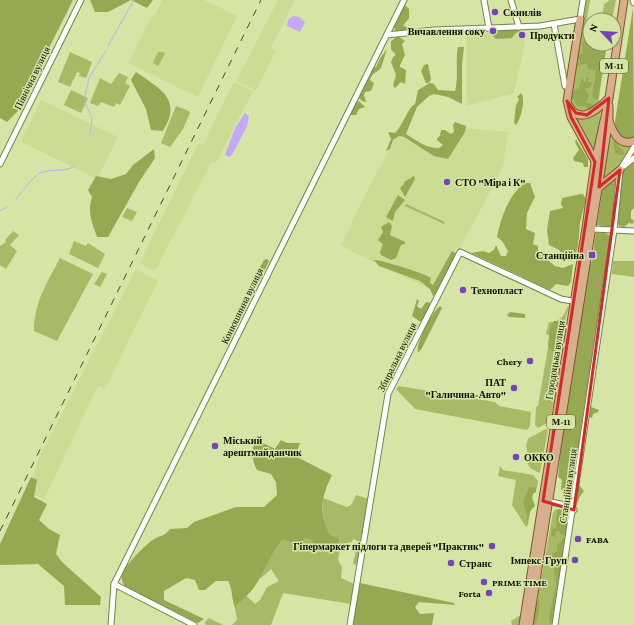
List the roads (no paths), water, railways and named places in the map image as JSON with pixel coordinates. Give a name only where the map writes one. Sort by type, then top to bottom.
[{"type":"main road","name":"Городоцька вулиця","points":[[529,625],[546,501],[578,302],[595,162],[609,98],[624,0]]},
{"type":"main road","points":[[580,19],[567,101],[571,117],[595,162]]},
{"type":"main road","points":[[567,101],[571,110],[576,113],[587,115],[598,109],[609,98]]},
{"type":"main road","name":"Городоцька вулиця","points":[[578,302],[593,229],[609,119],[609,98]]},
{"type":"main road","points":[[609,119],[614,134],[618,138],[624,142],[634,141]]},
{"type":"main road","points":[[598,188],[620,170]]},
{"type":"main road","name":"Городоцька вулиця","points":[[523,625],[546,501]]},
{"type":"street","name":"Північна вулиця","points":[[0,164],[81,0]]},
{"type":"street","name":"Конюшинна вулиця","points":[[111,625],[114,584],[404,0]]},
{"type":"street","points":[[484,0],[489,28]]},
{"type":"street","points":[[511,0],[519,27]]},
{"type":"street","points":[[387,35],[434,30],[519,27],[554,24],[580,19],[583,0]]},
{"type":"street","points":[[554,24],[565,86]]},
{"type":"street","points":[[620,170],[634,147]]},
{"type":"street","points":[[620,170],[634,158]]},
{"type":"street","name":"Станційна вулиця","points":[[555,625],[574,510],[614,230],[620,170]]},
{"type":"street","points":[[593,229],[634,230]]},
{"type":"street","name":"Збиральна вулиця","points":[[350,625],[388,394],[460,252],[561,299],[578,302]]},
{"type":"street","points":[[546,501],[561,504],[574,510]]},
{"type":"street","points":[[114,584],[194,625]]},
{"type":"waterway","points":[[108,46],[134,0]]},
{"type":"waterway","points":[[90,134],[92,118],[85,102],[85,97],[89,78],[106,51]]},
{"type":"waterway","points":[[16,199],[30,181],[40,173],[67,169],[74,166]]},
{"type":"waterway","points":[[0,211],[8,206]]},
{"type":"railway","points":[[0,531],[261,0]]},
{"type":"place","name":"Скнилів","points":[[495,12]]},
{"type":"place","name":"Вичавлення соку","points":[[493,31]]},
{"type":"place","name":"Продукти","points":[[522,35]]},
{"type":"place","name":"СТО \"Міра і К\"","points":[[447,182]]},
{"type":"place","name":"Станційна","points":[[592,255]]},
{"type":"place","name":"Технопласт","points":[[463,290]]},
{"type":"place","name":"Chery","points":[[530,361]]},
{"type":"place","name":"ПАТ \"Галичина-Авто\"","points":[[514,388]]},
{"type":"place","name":"Міський арештмайданчик","points":[[215,446]]},
{"type":"place","name":"ОККО","points":[[516,457]]},
{"type":"place","name":"FABA","points":[[578,539]]},
{"type":"place","name":"Гіпермаркет підлоги та дверей \"Практик\"","points":[[492,546]]},
{"type":"place","name":"Імпекс-Груп","points":[[575,560]]},
{"type":"place","name":"Странс","points":[[451,563]]},
{"type":"place","name":"PRIME TIME","points":[[484,582]]},
{"type":"place","name":"Forta","points":[[489,593]]}]
